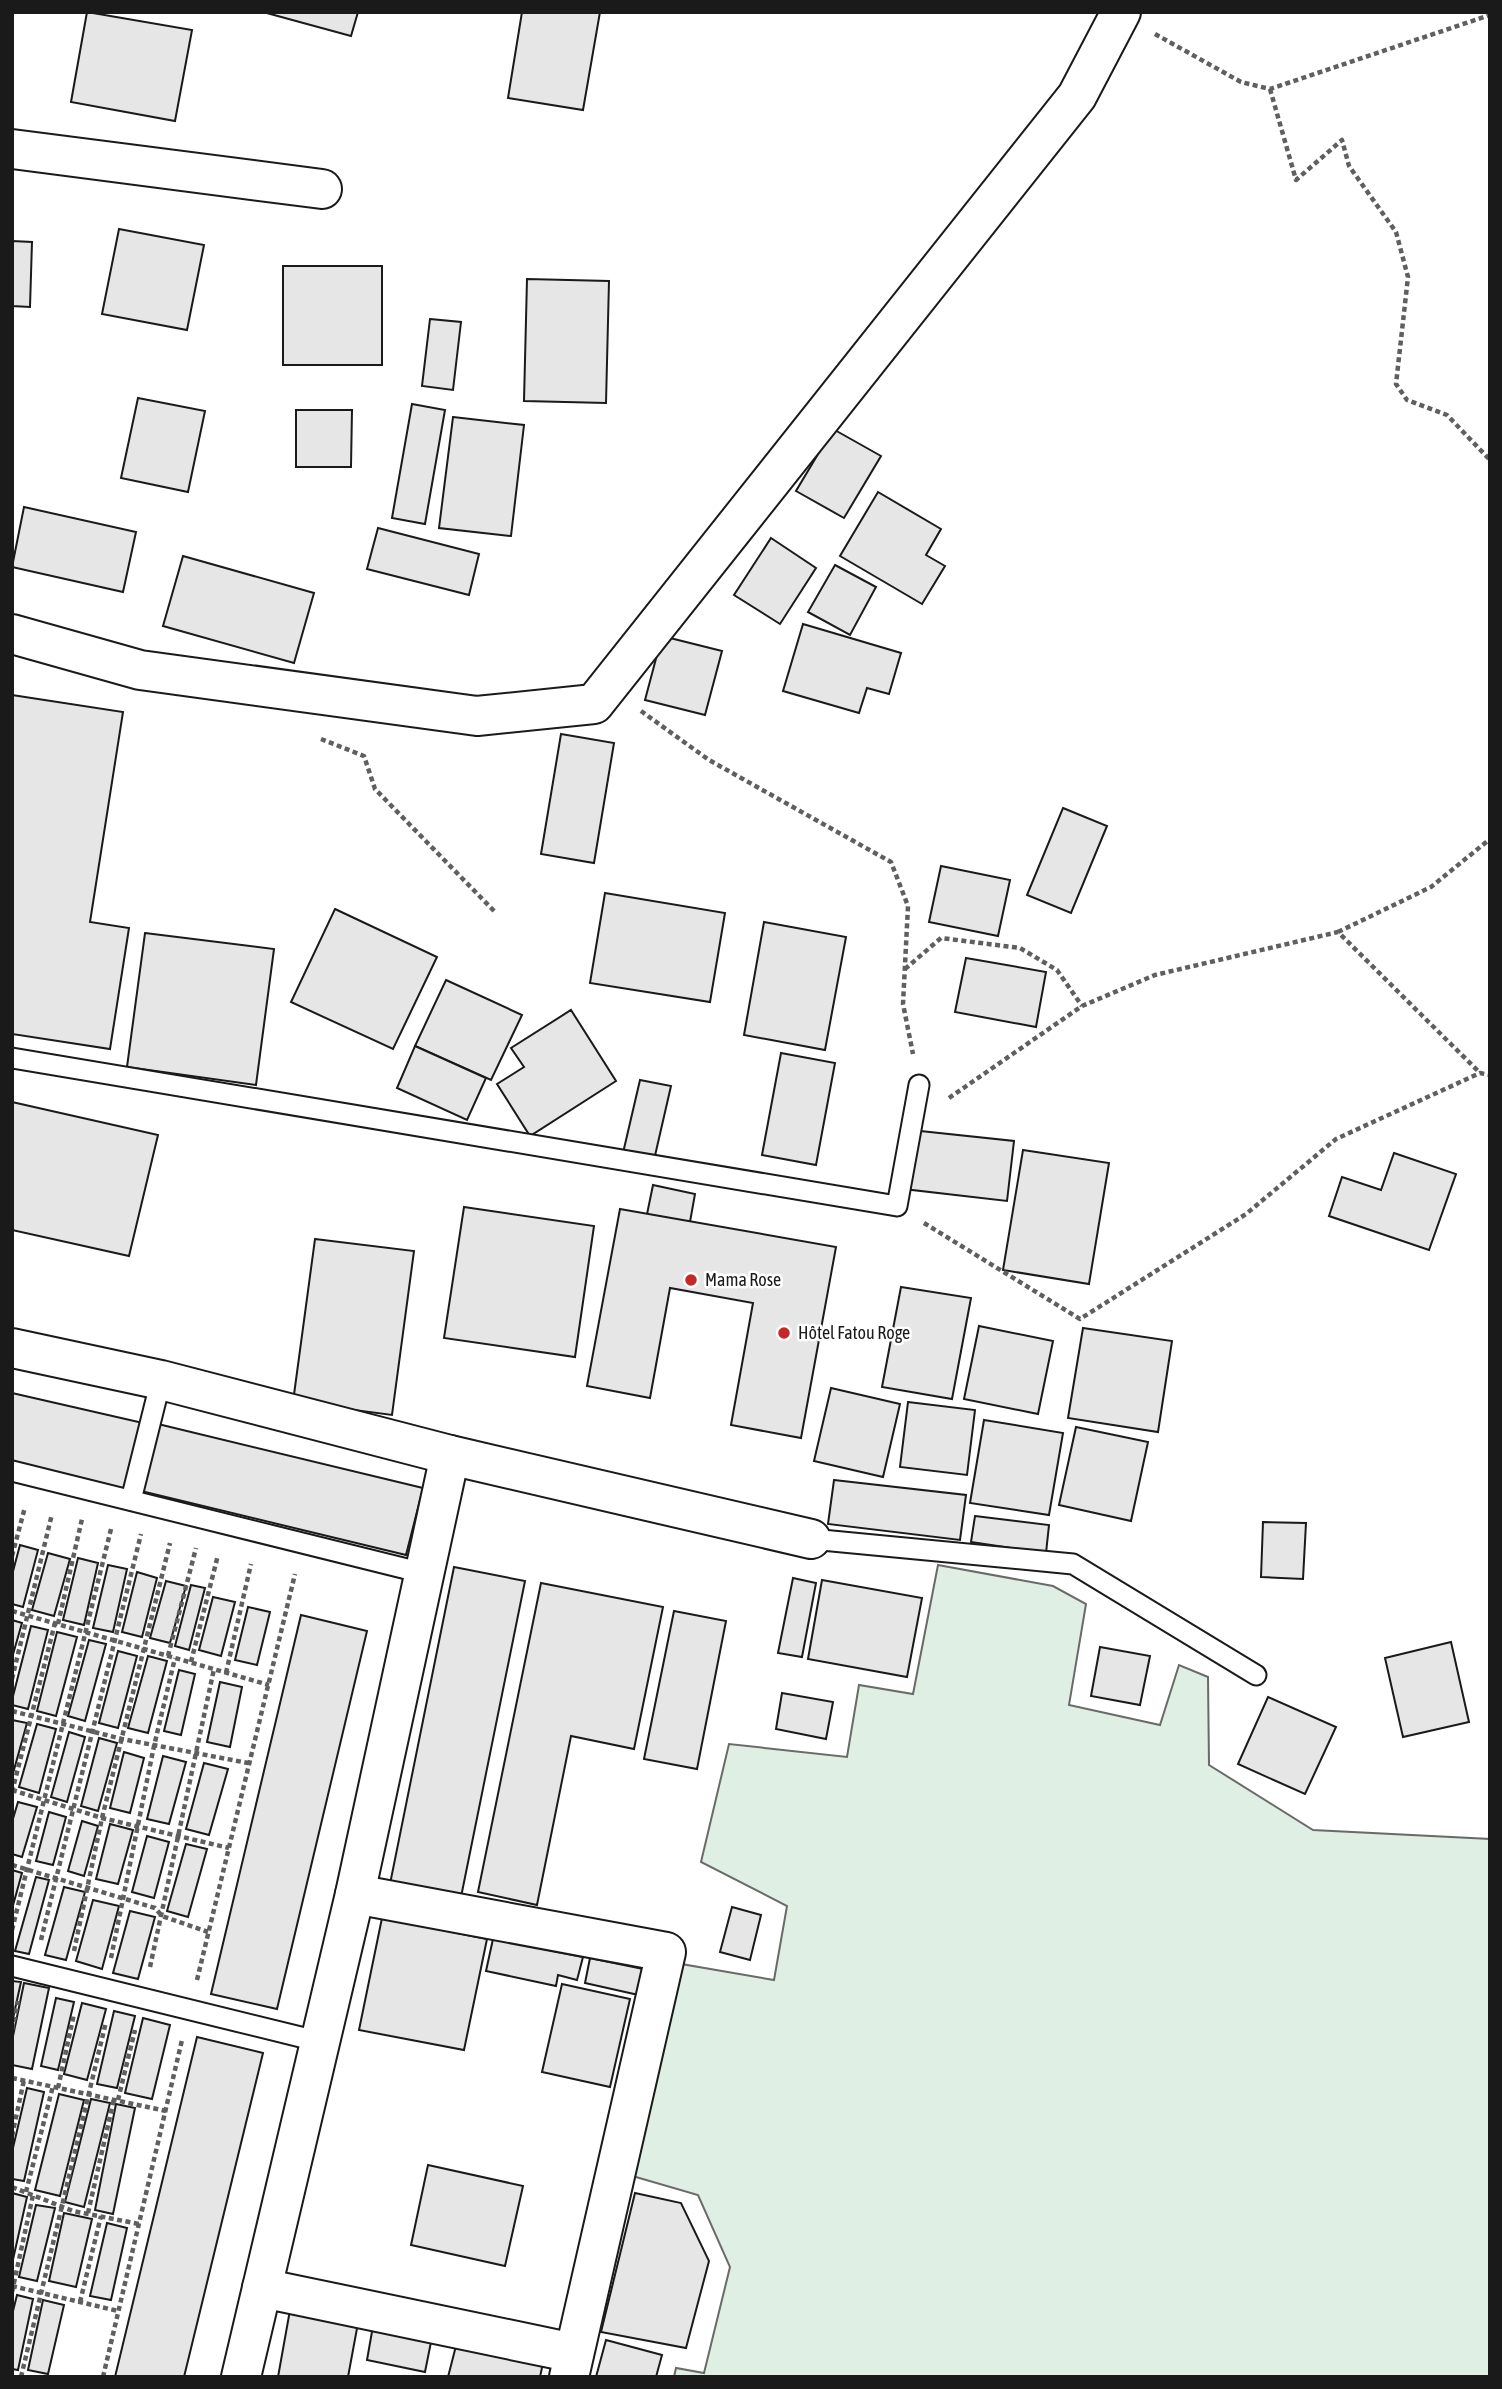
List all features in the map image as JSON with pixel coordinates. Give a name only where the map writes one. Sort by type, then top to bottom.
[{"type":"street","points":[[12,634],[140,670],[477,716],[594,704],[1077,96],[1120,15]]},
{"type":"street","points":[[12,149],[322,188]]},
{"type":"street","points":[[12,1348],[161,1380],[450,1455],[811,1539]]},
{"type":"street","points":[[241,2377],[355,1894],[450,1455]]},
{"type":"street","points":[[262,2288],[571,2365],[666,1952],[355,1894]]},
{"type":"lane","points":[[12,1058],[897,1206],[919,1085]]},
{"type":"lane","points":[[133,1501],[161,1380]]},
{"type":"lane","points":[[12,1471],[423,1573]]},
{"type":"lane","points":[[811,1539],[1073,1564],[1256,1675]]},
{"type":"lane","points":[[12,1966],[321,2042]]},
{"type":"path","points":[[1120,15],[1241,82],[1270,89],[1490,15]]},
{"type":"path","points":[[1270,89],[1296,180],[1342,140],[1349,166],[1396,232],[1408,277],[1396,384],[1406,400],[1447,415],[1490,460]]},
{"type":"path","points":[[608,686],[709,760],[891,862],[908,906],[903,1004],[919,1085],[944,1101],[1082,1006],[1154,975],[1338,932],[1431,887],[1490,839]]},
{"type":"path","points":[[314,737],[364,756],[375,789],[496,913]]},
{"type":"path","points":[[1338,932],[1480,1073]]},
{"type":"path","points":[[905,969],[941,938],[1020,948],[1057,970],[1082,1006]]},
{"type":"path","points":[[897,1206],[1080,1318],[1246,1214],[1336,1139],[1480,1073],[1490,1074]]},
{"type":"path","points":[[12,1556],[33,1476]]},
{"type":"path","points":[[12,1679],[59,1483]]},
{"type":"path","points":[[89,1490],[57,1624],[12,1791],[102,1818],[229,1848]]},
{"type":"path","points":[[12,1930],[85,1631],[133,1501]]},
{"type":"path","points":[[33,1972],[75,1809],[114,1640],[133,1501]]},
{"type":"path","points":[[26,2192],[55,2087],[102,1818],[178,1512]]},
{"type":"path","points":[[169,1656],[204,1518]]},
{"type":"path","points":[[191,1663],[226,1524]]},
{"type":"path","points":[[226,1673],[259,1532]]},
{"type":"path","points":[[103,2377],[302,1542]]},
{"type":"path","points":[[12,1611],[269,1685]]},
{"type":"path","points":[[21,2377],[88,2094],[138,1826],[175,1658]]},
{"type":"path","points":[[88,2213],[162,1916],[214,1669]]},
{"type":"path","points":[[12,1711],[122,1739],[248,1763]]},
{"type":"path","points":[[12,1865],[57,1876],[155,1908],[162,1916],[208,1932]]},
{"type":"path","points":[[12,2078],[166,2111]]},
{"type":"path","points":[[12,2136],[24,2080]]},
{"type":"path","points":[[12,2187],[88,2213],[139,2224]]},
{"type":"path","points":[[33,2195],[13,2288],[118,2311]]},
{"type":"path","points":[[80,2302],[101,2216]]},
{"type":"green space","points":[[938,1565],[1053,1586],[1086,1604],[1069,1705],[1160,1725],[1179,1665],[1208,1677],[1209,1765],[1313,1830],[1490,1839],[1490,2377],[674,2377],[676,2368],[704,2373],[730,2267],[698,2195],[629,2175],[681,1964],[774,1980],[787,1906],[701,1862],[729,1744],[847,1757],[859,1685],[913,1694]]},
{"type":"building","points":[[87,12],[192,30],[175,121],[71,102]]},
{"type":"building","points":[[263,12],[358,12],[351,36]]},
{"type":"building","points":[[522,12],[600,12],[583,110],[508,98]]},
{"type":"building","points":[[119,229],[204,245],[187,330],[102,314]]},
{"type":"building","points":[[12,241],[32,242],[30,307],[12,306]]},
{"type":"building","points":[[283,266],[382,266],[382,365],[283,365]]},
{"type":"building","points":[[527,279],[609,281],[606,403],[524,401]]},
{"type":"building","points":[[430,319],[461,322],[453,390],[422,386]]},
{"type":"building","points":[[138,398],[205,411],[188,492],[121,478]]},
{"type":"building","points":[[412,404],[445,410],[425,524],[392,518]]},
{"type":"building","points":[[296,410],[352,410],[351,467],[296,467]]},
{"type":"building","points":[[453,417],[524,425],[511,536],[439,528]]},
{"type":"building","points":[[833,429],[881,456],[844,518],[796,491]]},
{"type":"building","points":[[878,492],[941,529],[926,555],[945,566],[922,604],[840,556]]},
{"type":"building","points":[[24,507],[136,532],[123,592],[12,567]]},
{"type":"building","points":[[378,528],[479,554],[469,595],[367,569]]},
{"type":"building","points":[[771,538],[816,568],[780,624],[734,595]]},
{"type":"building","points":[[183,556],[314,593],[294,663],[163,626]]},
{"type":"building","points":[[835,565],[876,587],[850,635],[808,612]]},
{"type":"building","points":[[803,624],[901,653],[889,694],[867,688],[859,713],[783,691]]},
{"type":"building","points":[[662,636],[722,651],[705,715],[645,700]]},
{"type":"building","points":[[12,695],[123,712],[90,922],[129,928],[110,1049],[12,1034]]},
{"type":"building","points":[[561,734],[614,743],[594,863],[541,854]]},
{"type":"building","points":[[1063,808],[1107,826],[1071,913],[1027,895]]},
{"type":"building","points":[[941,866],[1010,880],[998,936],[929,922]]},
{"type":"building","points":[[605,893],[725,913],[710,1002],[590,983]]},
{"type":"building","points":[[335,909],[437,957],[393,1049],[291,1002]]},
{"type":"building","points":[[764,922],[846,937],[825,1050],[744,1035]]},
{"type":"building","points":[[145,933],[274,949],[256,1085],[127,1067]]},
{"type":"building","points":[[966,958],[1046,972],[1036,1027],[955,1012]]},
{"type":"building","points":[[446,980],[522,1015],[491,1080],[415,1046]]},
{"type":"building","points":[[571,1010],[616,1081],[530,1136],[497,1084],[524,1067],[511,1048]]},
{"type":"building","points":[[415,1046],[486,1078],[467,1120],[397,1088]]},
{"type":"building","points":[[781,1053],[835,1063],[816,1165],[762,1155]]},
{"type":"building","points":[[640,1080],[671,1086],[654,1160],[623,1153]]},
{"type":"building","points":[[12,1102],[158,1135],[129,1256],[12,1230]]},
{"type":"building","points":[[911,1130],[1014,1141],[1007,1201],[904,1189]]},
{"type":"building","points":[[1023,1150],[1109,1163],[1089,1284],[1003,1270]]},
{"type":"building","points":[[1394,1153],[1456,1174],[1429,1250],[1329,1216],[1342,1177],[1381,1190]]},
{"type":"building","points":[[653,1185],[695,1194],[688,1233],[645,1224]]},
{"type":"building","points":[[464,1207],[594,1226],[575,1357],[444,1338]]},
{"type":"building","name":"Hôtel Fatou Roge","points":[[620,1209],[836,1247],[801,1438],[731,1425],[753,1303],[670,1288],[650,1398],[587,1386]]},
{"type":"building","points":[[315,1239],[414,1251],[392,1415],[293,1402]]},
{"type":"building","points":[[901,1287],[971,1298],[952,1399],[882,1387]]},
{"type":"building","points":[[979,1326],[1053,1341],[1038,1414],[964,1399]]},
{"type":"building","points":[[1083,1328],[1172,1341],[1158,1432],[1068,1418]]},
{"type":"building","points":[[831,1388],[900,1404],[883,1477],[814,1461]]},
{"type":"building","points":[[12,1393],[143,1423],[128,1490],[12,1463]]},
{"type":"building","points":[[908,1402],[975,1410],[967,1475],[900,1467]]},
{"type":"building","points":[[984,1420],[1063,1433],[1049,1515],[970,1503]]},
{"type":"building","points":[[158,1424],[423,1488],[406,1555],[141,1491]]},
{"type":"building","points":[[1076,1427],[1148,1442],[1131,1521],[1059,1505]]},
{"type":"building","points":[[834,1480],[966,1495],[960,1540],[828,1524]]},
{"type":"building","points":[[975,1516],[1049,1525],[1046,1553],[971,1542]]},
{"type":"building","points":[[1263,1522],[1306,1523],[1303,1579],[1261,1577]]},
{"type":"building","points":[[20,1545],[38,1550],[23,1607],[12,1604],[12,1575]]},
{"type":"building","points":[[48,1553],[70,1559],[54,1616],[32,1610]]},
{"type":"building","points":[[78,1558],[98,1563],[84,1625],[63,1620]]},
{"type":"building","points":[[108,1565],[127,1569],[113,1632],[93,1628]]},
{"type":"building","points":[[454,1567],[525,1581],[461,1897],[390,1884]]},
{"type":"building","points":[[137,1572],[157,1578],[142,1637],[122,1632]]},
{"type":"building","points":[[793,1578],[816,1583],[802,1657],[778,1653]]},
{"type":"building","points":[[822,1580],[922,1598],[907,1677],[808,1659]]},
{"type":"building","points":[[166,1581],[186,1586],[170,1643],[150,1638]]},
{"type":"building","points":[[541,1583],[663,1607],[634,1749],[571,1736],[537,1905],[478,1892]]},
{"type":"building","points":[[191,1585],[205,1588],[189,1650],[175,1646]]},
{"type":"building","points":[[213,1597],[235,1602],[221,1656],[199,1650]]},
{"type":"building","points":[[248,1607],[270,1612],[257,1665],[235,1660]]},
{"type":"building","points":[[674,1611],[726,1621],[697,1769],[644,1759]]},
{"type":"building","points":[[301,1615],[367,1631],[277,2009],[211,1994]]},
{"type":"building","points":[[12,1620],[22,1623],[12,1658]]},
{"type":"building","points":[[31,1626],[48,1630],[28,1709],[12,1705],[12,1700]]},
{"type":"building","points":[[57,1632],[77,1637],[56,1716],[37,1711]]},
{"type":"building","points":[[89,1640],[106,1644],[85,1721],[68,1716]]},
{"type":"building","points":[[1451,1642],[1469,1722],[1403,1737],[1385,1658]]},
{"type":"building","points":[[1100,1647],[1150,1656],[1140,1705],[1091,1696]]},
{"type":"building","points":[[118,1651],[137,1656],[118,1728],[99,1723]]},
{"type":"building","points":[[148,1656],[167,1661],[148,1733],[128,1728]]},
{"type":"building","points":[[179,1670],[195,1674],[181,1735],[164,1731]]},
{"type":"building","points":[[220,1682],[242,1687],[230,1747],[207,1742]]},
{"type":"building","points":[[782,1693],[833,1702],[826,1739],[776,1729]]},
{"type":"building","points":[[1268,1697],[1336,1727],[1305,1794],[1238,1764]]},
{"type":"building","points":[[12,1720],[27,1723],[12,1777]]},
{"type":"building","points":[[37,1724],[56,1729],[39,1793],[19,1787]]},
{"type":"building","points":[[69,1732],[85,1737],[67,1802],[51,1797]]},
{"type":"building","points":[[99,1738],[117,1743],[98,1811],[81,1806]]},
{"type":"building","points":[[124,1752],[144,1758],[130,1813],[110,1808]]},
{"type":"building","points":[[163,1756],[186,1762],[169,1824],[147,1819]]},
{"type":"building","points":[[204,1763],[228,1769],[209,1835],[186,1829]]},
{"type":"building","points":[[18,1802],[37,1807],[22,1857],[12,1854],[12,1822]]},
{"type":"building","points":[[49,1812],[66,1817],[53,1865],[36,1861]]},
{"type":"building","points":[[82,1821],[98,1826],[84,1876],[68,1871]]},
{"type":"building","points":[[110,1824],[133,1830],[118,1884],[96,1879]]},
{"type":"building","points":[[147,1836],[169,1842],[154,1898],[132,1892]]},
{"type":"building","points":[[186,1844],[207,1849],[188,1917],[167,1911]]},
{"type":"building","points":[[12,1870],[22,1873],[12,1909]]},
{"type":"building","points":[[36,1877],[49,1880],[29,1954],[15,1951]]},
{"type":"building","points":[[64,1887],[85,1892],[66,1960],[45,1955]]},
{"type":"building","points":[[93,1900],[119,1906],[102,1969],[76,1961]]},
{"type":"building","points":[[732,1907],[761,1915],[750,1960],[720,1952]]},
{"type":"building","points":[[130,1911],[155,1917],[138,1979],[113,1973]]},
{"type":"building","points":[[382,1918],[487,1939],[464,2050],[359,2030]]},
{"type":"building","points":[[493,1939],[583,1957],[577,1980],[558,1975],[556,1986],[486,1971]]},
{"type":"building","points":[[590,1958],[648,1970],[643,1996],[585,1983]]},
{"type":"building","points":[[12,1981],[21,1982],[12,2023]]},
{"type":"building","points":[[24,1983],[49,1988],[32,2069],[12,2065],[12,2041]]},
{"type":"building","points":[[562,1984],[630,1999],[610,2087],[542,2072]]},
{"type":"building","points":[[56,1998],[74,2002],[58,2070],[41,2066]]},
{"type":"building","points":[[82,2003],[106,2009],[87,2080],[64,2074]]},
{"type":"building","points":[[114,2011],[135,2016],[117,2088],[97,2084]]},
{"type":"building","points":[[143,2018],[170,2025],[152,2099],[125,2093]]},
{"type":"building","points":[[197,2037],[263,2053],[184,2377],[115,2377]]},
{"type":"building","points":[[27,2088],[44,2092],[24,2181],[12,2179],[12,2152]]},
{"type":"building","points":[[59,2094],[84,2100],[60,2196],[35,2190]]},
{"type":"building","points":[[91,2099],[110,2103],[84,2207],[65,2202]]},
{"type":"building","points":[[116,2104],[135,2108],[113,2214],[95,2210]]},
{"type":"building","points":[[428,2165],[523,2186],[505,2266],[411,2245]]},
{"type":"building","points":[[12,2193],[27,2197],[12,2264]]},
{"type":"building","points":[[635,2193],[681,2203],[709,2261],[686,2348],[601,2332]]},
{"type":"building","points":[[36,2205],[55,2208],[37,2281],[19,2277]]},
{"type":"building","points":[[64,2213],[92,2219],[76,2287],[49,2281]]},
{"type":"building","points":[[107,2223],[127,2228],[111,2300],[90,2296]]},
{"type":"building","points":[[17,2295],[33,2299],[18,2370],[12,2369],[12,2315]]},
{"type":"building","points":[[43,2300],[64,2305],[48,2374],[28,2370]]},
{"type":"building","points":[[290,2310],[358,2323],[348,2377],[278,2377]]},
{"type":"building","points":[[373,2326],[432,2337],[425,2372],[367,2360]]},
{"type":"building","points":[[606,2340],[662,2355],[656,2377],[596,2377]]},
{"type":"building","points":[[457,2342],[543,2363],[540,2377],[448,2377]]},
{"type":"place","name":"Mama Rose","points":[[691,1280]]},
{"type":"place","name":"Hôtel Fatou Roge","points":[[784,1333]]}]
